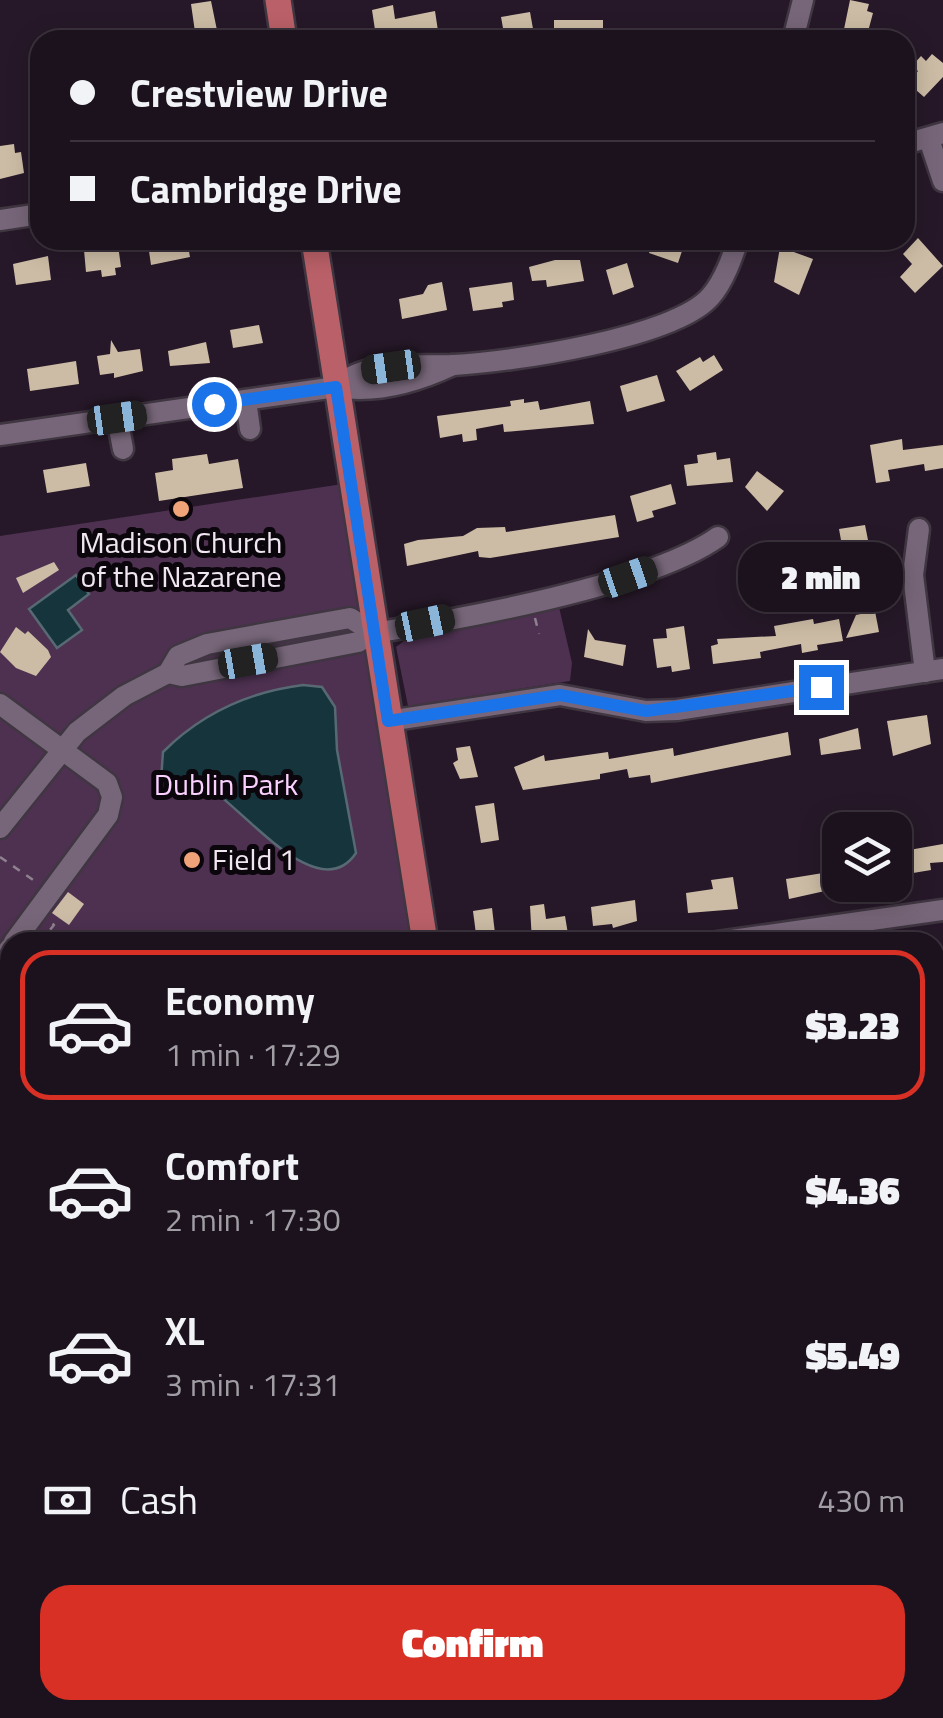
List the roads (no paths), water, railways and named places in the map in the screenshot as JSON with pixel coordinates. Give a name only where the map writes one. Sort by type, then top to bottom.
[{"type":"main road","points":[[278,0],[282,30]]},
{"type":"main road","points":[[315,250],[423,932]]},
{"type":"street","points":[[796,30],[803,0]]},
{"type":"street","points":[[936,136],[943,180]]},
{"type":"street","points":[[0,220],[30,216]]},
{"type":"street","points":[[0,435],[336,387],[356,390],[420,381],[453,365],[658,330],[710,298],[733,250]]},
{"type":"street","points":[[246,400],[250,428]]},
{"type":"street","points":[[117,418],[122,449]]},
{"type":"street","points":[[388,721],[560,695],[646,711],[678,710],[934,670],[913,575],[919,529]]},
{"type":"street","points":[[0,828],[62,748],[107,706],[168,673],[178,656],[208,644],[350,618],[374,632],[628,577],[697,552],[718,537]]},
{"type":"street","points":[[0,704],[107,783],[112,803],[108,815],[22,932]]},
{"type":"street","points":[[788,932],[943,910]]},
{"type":"place","name":"Madison Church of the Nazarene","points":[[181,509]]},
{"type":"place","name":"Field 1","points":[[192,860]]},
{"type":"park label","name":"Dublin Park","points":[[226,785]]}]
